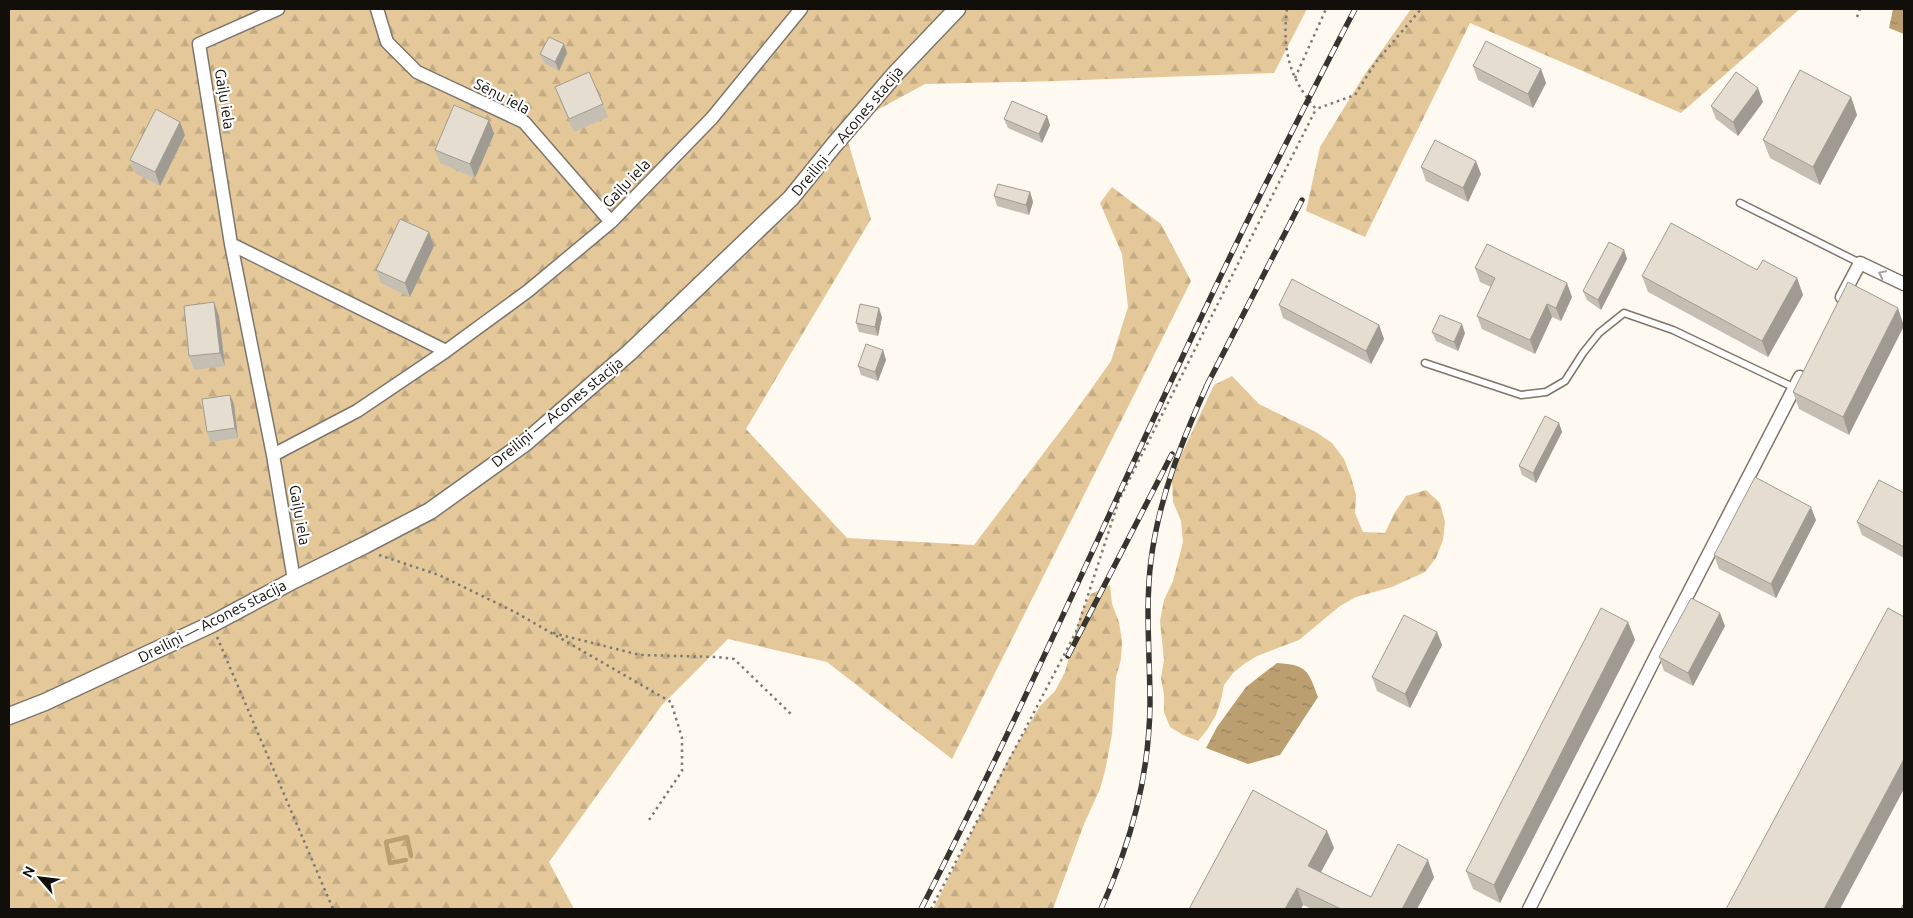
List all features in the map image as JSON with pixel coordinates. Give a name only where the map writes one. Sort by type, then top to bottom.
[{"type":"street","name":"Gaiļu iela","points":[[278,9],[199,44],[231,244],[274,455],[294,580]]},
{"type":"street","name":"Sēņu iela","points":[[377,9],[387,42],[417,72],[524,122],[611,222]]},
{"type":"street","name":"Gaiļu iela","points":[[274,455],[358,411],[446,351],[528,292],[611,222],[712,118],[801,9]]},
{"type":"street","name":"Dreiliņi — Acones stacija","points":[[9,716],[45,702],[212,624],[430,511],[525,443],[630,352],[791,198],[896,73],[957,9]]},
{"type":"street","points":[[231,244],[446,351]]},
{"type":"street","points":[[1838,305],[1860,263],[1904,284]]},
{"type":"street","points":[[1529,909],[1656,656],[1808,363]]},
{"type":"lane","points":[[1740,203],[1860,263]]},
{"type":"lane","points":[[1425,363],[1521,395],[1546,392],[1565,381],[1599,333],[1624,313],[1673,330],[1795,388]]},
{"type":"path","points":[[1288,9],[1285,43],[1294,79],[1316,109]]},
{"type":"path","points":[[1294,79],[1326,9]]},
{"type":"path","points":[[931,909],[1076,632],[1119,500],[1316,109],[1355,94],[1376,62],[1421,9]]},
{"type":"path","points":[[1857,17],[1860,9]]},
{"type":"path","points":[[365,545],[379,555],[439,575],[515,612],[671,702],[682,738],[682,771],[649,820]]},
{"type":"path","points":[[212,624],[333,909]]},
{"type":"path","points":[[549,632],[640,656],[734,659],[792,715]]},
{"type":"green space","points":[[9,9],[1307,9],[1274,73],[925,84],[844,128],[871,219],[746,429],[847,538],[974,545],[1074,413],[1111,361],[1128,307],[1122,254],[1100,203],[1112,187],[1161,224],[1191,281],[952,759],[827,662],[728,639],[662,705],[549,862],[574,909],[9,909]]},
{"type":"green space","points":[[1411,9],[1800,9],[1681,113],[1470,23],[1365,237],[1306,211],[1320,147],[1363,77]]},
{"type":"green space","points":[[1232,376],[1259,404],[1316,432],[1332,443],[1344,459],[1351,477],[1356,495],[1355,513],[1363,532],[1385,533],[1394,514],[1406,496],[1426,490],[1440,503],[1445,522],[1443,540],[1436,558],[1425,572],[1392,587],[1356,597],[1340,606],[1299,640],[1257,656],[1233,673],[1224,685],[1216,715],[1198,741],[1170,727],[1164,712],[1161,678],[1164,660],[1160,621],[1164,600],[1173,581],[1183,542],[1181,521],[1173,502],[1172,481],[1178,462],[1214,385]]},
{"type":"green space","points":[[1110,585],[1112,604],[1119,622],[1122,641],[1121,659],[1116,677],[1112,734],[1100,789],[1084,824],[1053,909],[933,909],[1008,760],[1040,706],[1055,691],[1065,672],[1081,613],[1091,594]]},
{"type":"water","points":[[1893,9],[1904,9],[1904,34],[1889,28]]},
{"type":"water","points":[[1277,663],[1295,665],[1305,671],[1312,681],[1318,697],[1280,755],[1248,764],[1206,748],[1217,727],[1246,687]]},
{"type":"building","points":[[549,37],[564,44],[555,62],[540,54]]},
{"type":"building","points":[[1486,41],[1541,69],[1528,94],[1473,66]]},
{"type":"building","points":[[1800,70],[1851,97],[1813,167],[1763,140]]},
{"type":"building","points":[[589,72],[603,104],[569,119],[555,87]]},
{"type":"building","points":[[1736,72],[1758,88],[1733,122],[1711,106]]},
{"type":"building","points":[[1012,101],[1047,116],[1039,134],[1004,119]]},
{"type":"building","points":[[454,105],[489,120],[470,164],[435,150]]},
{"type":"building","points":[[156,109],[180,122],[155,172],[130,160]]},
{"type":"building","points":[[1435,140],[1476,161],[1463,188],[1421,167]]},
{"type":"building","points":[[998,184],[1030,192],[1026,205],[994,196]]},
{"type":"building","points":[[400,219],[429,232],[405,283],[376,270]]},
{"type":"building","points":[[1671,223],[1757,270],[1763,260],[1797,278],[1762,341],[1642,276]]},
{"type":"building","points":[[1609,242],[1624,250],[1598,300],[1583,291]]},
{"type":"building","points":[[1487,244],[1567,283],[1556,308],[1547,304],[1530,340],[1477,316],[1495,278],[1475,268]]},
{"type":"building","points":[[1292,279],[1379,325],[1366,351],[1279,305]]},
{"type":"building","points":[[1848,282],[1898,308],[1843,417],[1793,392]]},
{"type":"building","points":[[214,302],[220,353],[189,356],[184,306]]},
{"type":"building","points":[[860,304],[879,308],[875,327],[856,323]]},
{"type":"building","points":[[1440,315],[1462,324],[1454,342],[1432,332]]},
{"type":"building","points":[[866,344],[883,350],[875,372],[858,366]]},
{"type":"building","points":[[230,395],[235,428],[207,432],[202,399]]},
{"type":"building","points":[[1545,416],[1559,423],[1533,473],[1519,466]]},
{"type":"building","points":[[1755,477],[1811,507],[1771,584],[1714,555]]},
{"type":"building","points":[[1879,480],[1904,493],[1904,547],[1857,522]]},
{"type":"building","points":[[1691,598],[1720,613],[1688,673],[1659,657]]},
{"type":"building","points":[[1601,608],[1628,622],[1494,885],[1466,871]]},
{"type":"building","points":[[1888,608],[1904,617],[1904,759],[1824,909],[1726,909]]},
{"type":"building","points":[[1404,615],[1437,632],[1405,694],[1372,677]]},
{"type":"building","points":[[1253,790],[1327,831],[1308,866],[1371,897],[1398,844],[1428,860],[1402,909],[1341,909],[1297,888],[1285,909],[1189,909]]},
{"type":"waterway","points":[[406,860],[390,863],[386,842],[407,837],[411,856]]},
{"type":"railway","points":[[921,909],[1031,684],[1225,268],[1355,9]]},
{"type":"railway","points":[[1206,387],[1302,200]]},
{"type":"railway","points":[[1101,909],[1112,884],[1129,834],[1142,784],[1146,758],[1150,704],[1148,596],[1155,537],[1173,468],[1209,381]]},
{"type":"railway","points":[[1068,656],[1172,454]]}]
